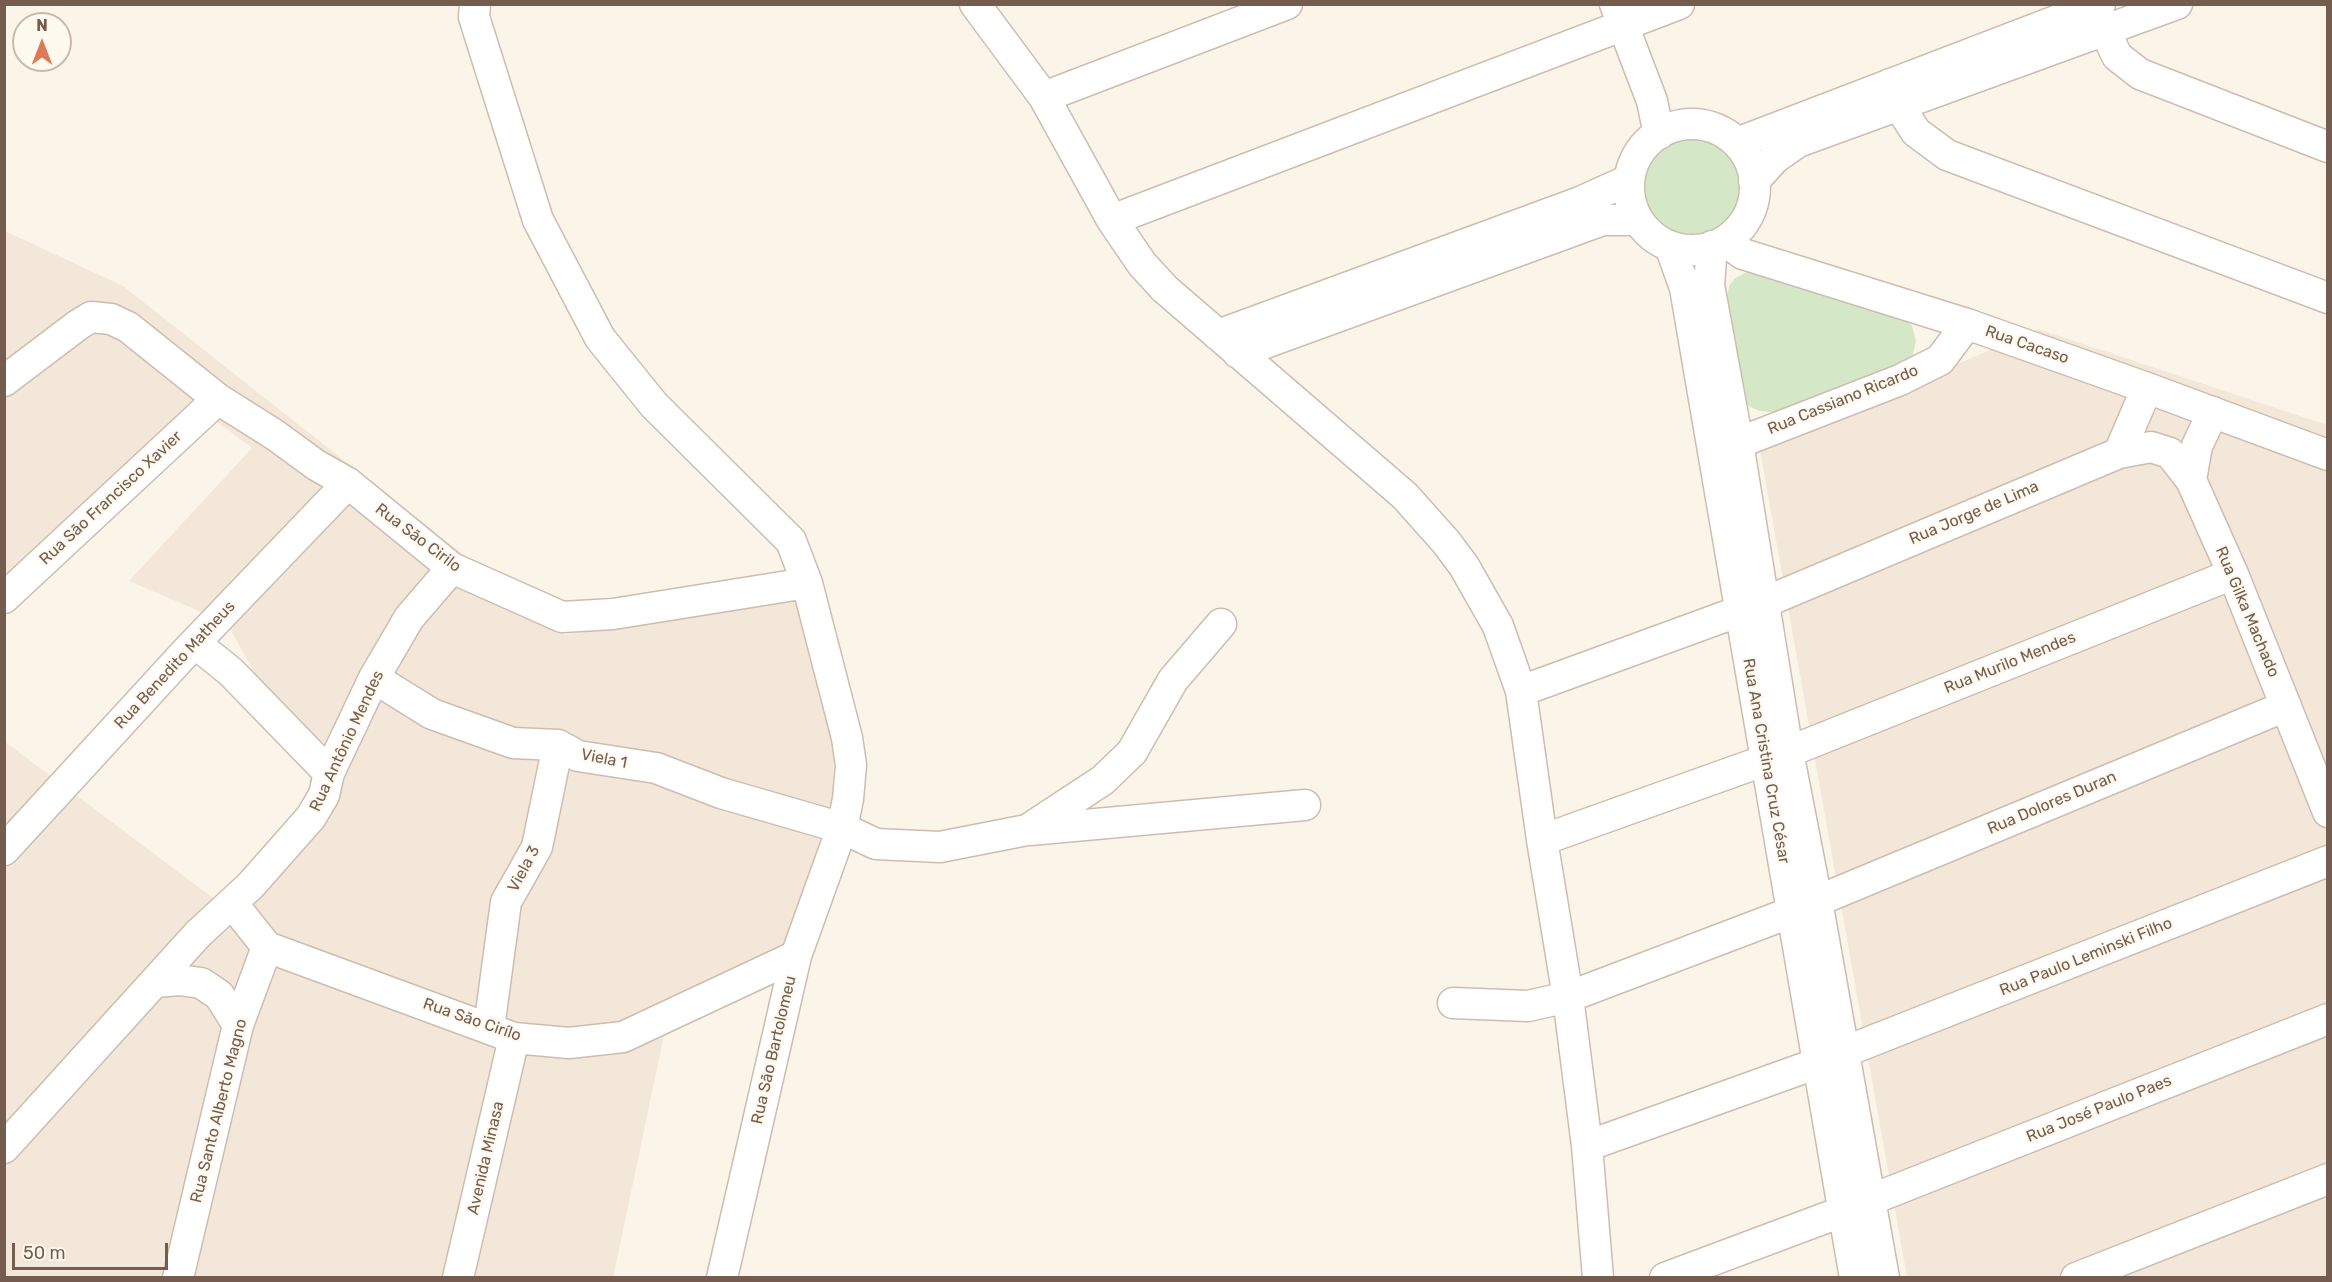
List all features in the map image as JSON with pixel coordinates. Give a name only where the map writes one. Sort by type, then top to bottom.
[{"type":"street","points":[[975,4],[1044,97],[1112,220],[1142,264],[1165,289],[1405,496],[1464,566],[1498,626],[1521,691],[1542,840],[1568,996],[1587,1146],[1598,1278]]},
{"type":"street","points":[[1044,97],[1287,4]]},
{"type":"street","points":[[1112,220],[1619,16],[1679,4]]},
{"type":"street","points":[[1754,181],[1775,158],[1798,142],[1895,95],[2099,14],[2177,4]]},
{"type":"street","points":[[471,9],[538,220],[600,338],[654,405],[791,541],[807,583],[847,738],[851,765],[848,799],[842,828]]},
{"type":"street","points":[[2099,14],[2117,56],[2140,74],[2328,147]]},
{"type":"street","points":[[1619,16],[1652,101],[1659,134]]},
{"type":"street","points":[[1737,143],[1895,95]]},
{"type":"street","points":[[1895,95],[1916,132],[1947,155],[2328,298]]},
{"type":"street","points":[[1699,125],[1726,134],[1737,143],[1751,167],[1754,181],[1751,208],[1744,221],[1719,244],[1698,249],[1670,246],[1646,231],[1638,220],[1629,194],[1629,180],[1638,153],[1647,142],[1678,126],[1699,125]]},
{"type":"street","points":[[1228,344],[1580,202],[1629,180]]},
{"type":"street","points":[[1228,344],[1603,220],[1638,220]]},
{"type":"street","name":"Rua Cacaso","points":[[1719,244],[1743,254],[1967,324],[2328,455]]},
{"type":"street","name":"Rua Ana Cristina Cruz César","points":[[1719,244],[1709,285],[1738,443],[1752,607]]},
{"type":"street","name":"Rua Ana Cristina Cruz César","points":[[1670,246],[1685,288],[1752,607],[1857,1205],[1884,1278]]},
{"type":"street","name":"Rua São Cirilo","points":[[4,381],[91,317],[111,319],[128,327],[218,399],[275,435],[316,465],[348,483],[452,568],[562,617],[613,614],[807,583]]},
{"type":"street","name":"Rua Cassiano Ricardo","points":[[1738,443],[1900,380],[1940,360],[1967,324]]},
{"type":"street","points":[[2119,453],[2147,388]]},
{"type":"street","name":"Rua São Francisco Xavier","points":[[4,598],[218,399]]},
{"type":"street","points":[[2191,480],[2197,446],[2213,412]]},
{"type":"street","name":"Rua Jorge de Lima","points":[[1521,691],[1752,607],[2119,453],[2151,447],[2170,453],[2191,480]]},
{"type":"street","name":"Rua Gilka Machado","points":[[2191,480],[2233,574],[2328,812]]},
{"type":"street","name":"Rua Benedito Matheus","points":[[4,850],[195,643],[348,483]]},
{"type":"street","name":"Rua Antônio Mendes","points":[[4,1148],[208,923],[251,885],[311,817],[324,795],[329,773],[374,678],[409,618],[452,568]]},
{"type":"street","name":"Rua Murilo Mendes","points":[[1542,840],[1777,756],[2233,574]]},
{"type":"street","points":[[1027,830],[1103,780],[1132,752],[1173,680],[1221,624]]},
{"type":"street","points":[[195,643],[231,672],[329,773]]},
{"type":"street","name":"Viela 1","points":[[374,678],[432,714],[513,742],[558,745],[578,756],[656,768],[721,793],[842,828],[876,844],[940,847],[1027,830],[1305,805]]},
{"type":"street","name":"Rua Dolores Duran","points":[[1453,1003],[1528,1005],[1568,996],[1805,906],[2286,706]]},
{"type":"street","name":"Viela 3","points":[[502,1033],[506,902],[537,847],[558,745]]},
{"type":"street","name":"Rua São Bartolomeu","points":[[722,1278],[796,956],[842,828]]},
{"type":"street","name":"Rua Paulo Leminski Filho","points":[[1587,1146],[1831,1058],[2328,861]]},
{"type":"street","points":[[232,903],[267,947]]},
{"type":"street","name":"Rua São Cirílo","points":[[267,947],[502,1033],[569,1043],[623,1037],[796,956]]},
{"type":"street","name":"Rua Santo Alberto Magno","points":[[178,1278],[238,1025],[267,947]]},
{"type":"street","points":[[156,982],[179,980],[201,983],[219,996],[238,1025]]},
{"type":"street","name":"Rua José Paulo Paes","points":[[1665,1278],[1857,1205],[2328,1019]]},
{"type":"street","name":"Avenida Minasa","points":[[458,1278],[502,1033]]},
{"type":"street","points":[[2076,1278],[2328,1179]]},
{"type":"street","name":"Rua Ana Cristina Cruz César","points":[[1855,1278],[1857,1205]]},
{"type":"shaded area","points":[[5,231],[123,286],[565,635],[797,590],[836,703],[832,798],[797,959],[667,1021],[613,1278],[5,1277],[4,741],[221,904],[309,805],[310,757],[279,718],[227,623],[129,581],[252,448],[202,411],[5,598]]},
{"type":"shaded area","points":[[2038,329],[2327,425],[2327,1277],[1907,1277],[1760,450]]},
{"type":"green space","points":[[1692,138],[1711,142],[1726,153],[1737,168],[1741,187],[1737,206],[1726,221],[1711,232],[1692,236],[1673,232],[1658,221],[1647,206],[1643,187],[1647,168],[1658,153],[1673,142]]},
{"type":"green space","points":[[1749,271],[1907,319],[1912,326],[1916,341],[1912,358],[1906,365],[1779,413],[1760,411],[1750,407],[1742,399],[1726,302],[1729,286],[1734,279]]}]
